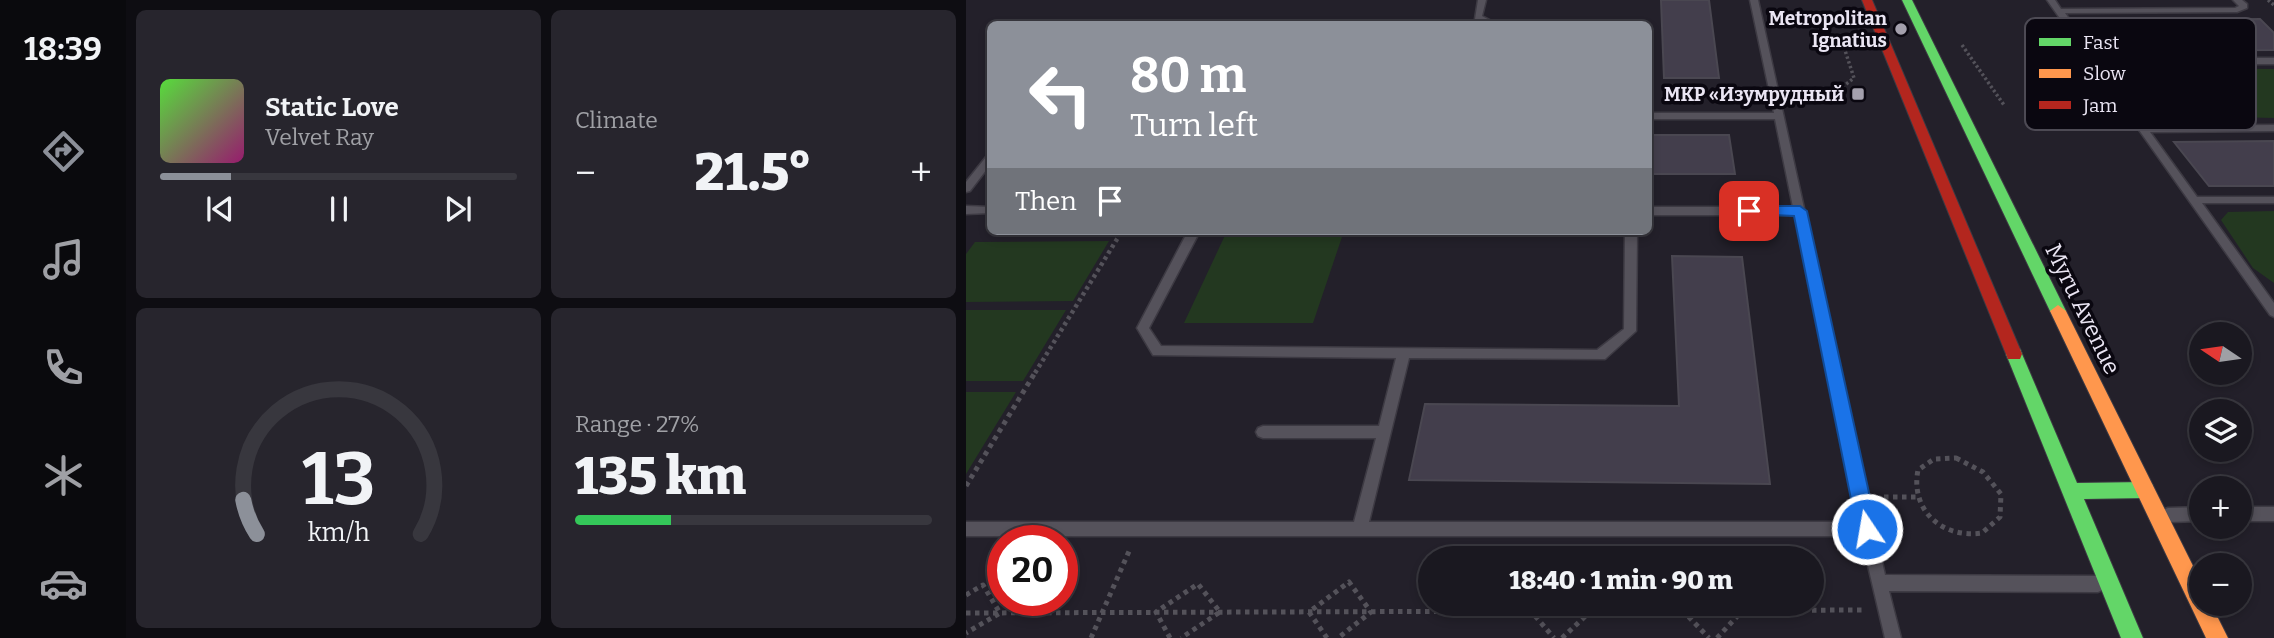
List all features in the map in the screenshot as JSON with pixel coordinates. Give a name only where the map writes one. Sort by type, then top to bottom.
[{"type":"highway","points":[[1867,0],[2132,638]]},
{"type":"highway","name":"Myru Avenue","points":[[1907,0],[2217,638]]},
{"type":"highway","points":[[2070,491],[2145,490]]},
{"type":"lane","points":[[1482,0],[1478,17],[1487,21]]},
{"type":"lane","points":[[1754,0],[1867,529],[1893,638]]},
{"type":"lane","points":[[2051,0],[2064,18]]},
{"type":"lane","points":[[2059,11],[2237,10],[2244,6],[2237,0]]},
{"type":"lane","points":[[2256,61],[2274,61]]},
{"type":"lane","points":[[1652,116],[1779,116]]},
{"type":"lane","points":[[2256,128],[2274,128]]},
{"type":"lane","points":[[2144,130],[2272,306]]},
{"type":"lane","points":[[966,189],[987,163]]},
{"type":"lane","points":[[2194,200],[2274,200]]},
{"type":"lane","points":[[966,210],[987,210]]},
{"type":"lane","points":[[1652,211],[1800,211]]},
{"type":"lane","points":[[1192,235],[1143,328],[1157,351],[1600,355],[1630,331],[1631,235]]},
{"type":"lane","points":[[1360,529],[1404,353]]},
{"type":"lane","points":[[1264,432],[1385,432]]},
{"type":"lane","points":[[2157,515],[2189,514]]},
{"type":"lane","points":[[2252,514],[2274,514]]},
{"type":"lane","points":[[966,529],[1867,529]]},
{"type":"lane","points":[[1879,583],[2109,584]]},
{"type":"path","points":[[2268,0],[2274,5]]},
{"type":"path","points":[[1774,93],[1836,92],[1854,78],[1841,38],[1855,38]]},
{"type":"path","points":[[966,486],[1120,235]]},
{"type":"path","points":[[1956,458],[1979,467],[1996,484],[2004,505],[1998,522],[1983,533],[1961,533],[1939,524],[1922,508],[1918,497],[1914,488],[1919,470],[1934,459],[1956,458]]},
{"type":"path","points":[[1861,497],[1918,497]]},
{"type":"path","points":[[1091,638],[1139,529]]},
{"type":"path","points":[[1309,612],[1349,582],[1371,612]]},
{"type":"path","points":[[1156,612],[1198,584],[1220,612]]},
{"type":"path","points":[[966,595],[983,585],[987,592]]},
{"type":"path","points":[[1824,610],[1887,610]]},
{"type":"path","points":[[1078,613],[1418,611]]},
{"type":"path","points":[[1156,612],[1170,638]]},
{"type":"path","points":[[1181,638],[1220,612]]},
{"type":"path","points":[[1309,612],[1326,638]]},
{"type":"path","points":[[1338,638],[1371,612]]},
{"type":"path","points":[[966,613],[987,613]]},
{"type":"path","points":[[966,633],[995,616]]},
{"type":"path","points":[[1535,616],[1554,638]]},
{"type":"path","points":[[1562,638],[1586,616]]},
{"type":"path","points":[[1688,616],[1709,638]]},
{"type":"path","points":[[1717,638],[1737,616]]},
{"type":"green space","points":[[2256,69],[2274,69],[2274,118],[2256,118]]},
{"type":"green space","points":[[2274,211],[2274,283],[2253,268],[2221,220],[2228,212]]},
{"type":"green space","points":[[1225,235],[1343,235],[1313,323],[1184,323]]},
{"type":"green space","points":[[1109,241],[1073,301],[966,302],[966,254],[975,242]]},
{"type":"green space","points":[[966,310],[1066,310],[1023,381],[966,381]]},
{"type":"green space","points":[[966,392],[1016,392],[966,474]]},
{"type":"building","points":[[1661,0],[1709,0],[1719,78],[1664,78]]},
{"type":"building","points":[[2256,19],[2260,19],[2274,33],[2274,50],[2256,50]]},
{"type":"building","points":[[1652,135],[1729,135],[1735,174],[1652,174]]},
{"type":"building","points":[[2274,141],[2274,186],[2209,186],[2174,142]]},
{"type":"building","points":[[1672,256],[1742,257],[1770,484],[1409,480],[1425,404],[1679,406]]},
{"type":"traffic: fast","points":[[1907,0],[2058,311]]},
{"type":"traffic: fast","points":[[2014,354],[2132,638]]},
{"type":"traffic: fast","points":[[2070,491],[2145,490]]},
{"type":"traffic: slow","points":[[2058,311],[2217,638]]},
{"type":"traffic: jam","points":[[1867,0],[2014,354]]},
{"type":"place","name":"Metropolitan Ignatius","points":[[1901,29]]},
{"type":"place","name":"МКР «Изумрудный","points":[[1858,94]]},
{"type":"route","points":[[1749,211],[1800,211],[1867,529]]}]
